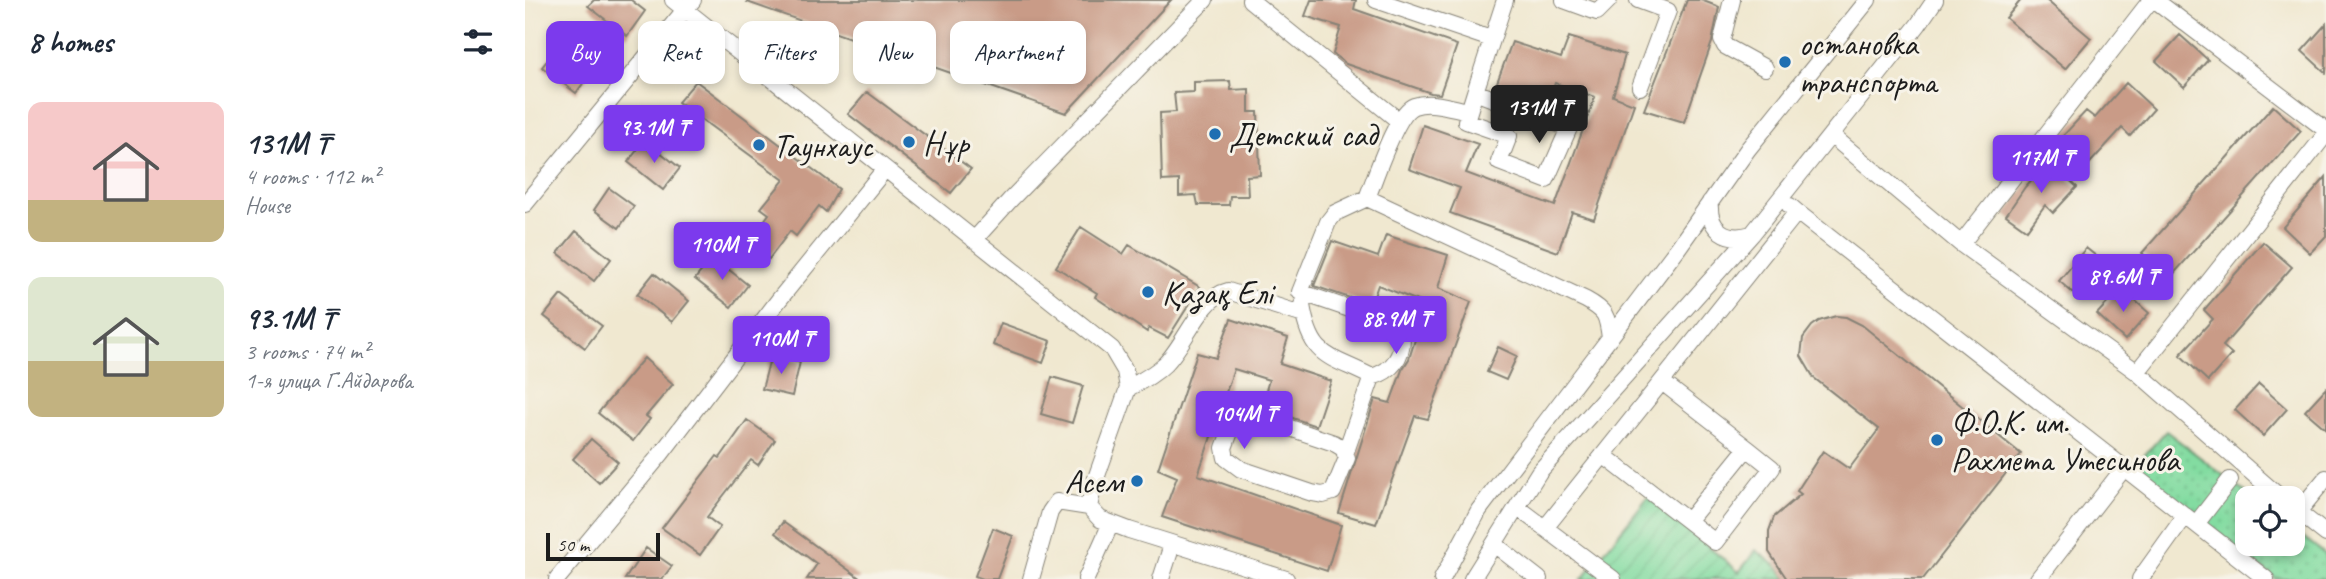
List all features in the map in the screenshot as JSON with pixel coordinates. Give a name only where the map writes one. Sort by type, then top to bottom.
[{"type":"street","points":[[974,240],[1049,159],[1205,0]]},
{"type":"street","points":[[1250,0],[1399,121]]},
{"type":"street","points":[[1376,0],[1491,39]]},
{"type":"street","points":[[1475,92],[1569,128],[1546,180],[1499,162],[1509,136],[1466,121],[1491,39],[1505,0]]},
{"type":"street","points":[[1564,0],[1597,12],[1609,0]]},
{"type":"street","points":[[1638,0],[1668,12],[1640,87]]},
{"type":"street","points":[[1732,0],[1722,40],[1725,46],[1765,68]]},
{"type":"street","points":[[1442,579],[1479,510],[1610,338],[1748,149],[1868,0]]},
{"type":"street","points":[[1472,579],[1539,472],[1752,234],[1935,0]]},
{"type":"street","points":[[1961,244],[2153,0],[2326,132],[2137,372]]},
{"type":"street","points":[[525,204],[684,3],[885,169],[1112,349],[1125,371],[1128,388],[1094,484],[1089,507]]},
{"type":"street","points":[[1300,292],[1396,325],[1402,334],[1399,358],[1387,372],[1372,377],[1317,349],[1306,327],[1300,292],[1328,222],[1335,213],[1367,198],[1399,121],[1410,107],[1421,104],[1469,111]]},
{"type":"street","points":[[1831,135],[1961,244],[2137,372],[2267,486]]},
{"type":"street","points":[[557,579],[661,454],[778,300],[885,169]]},
{"type":"street","points":[[1780,197],[2266,579]]},
{"type":"street","points":[[1367,198],[1586,300],[1601,309],[1608,318],[1610,338]]},
{"type":"street","points":[[1710,202],[1713,224],[1721,234],[1735,238],[1752,234]]},
{"type":"street","points":[[1545,528],[1797,212]]},
{"type":"street","points":[[1128,388],[1151,376],[1166,363],[1209,302],[1219,293],[1228,291],[1304,315]]},
{"type":"street","points":[[1345,454],[1343,449],[1334,443],[1249,414],[1234,421],[1224,448],[1226,458],[1241,470],[1323,495],[1333,492],[1347,458],[1345,454],[1372,377]]},
{"type":"street","points":[[1603,455],[1715,542],[1772,468],[1662,382]]},
{"type":"street","points":[[1688,521],[1747,448]]},
{"type":"street","points":[[2038,579],[2124,468]]},
{"type":"street","points":[[2305,500],[2326,478]]},
{"type":"street","points":[[2140,579],[2230,480]]},
{"type":"street","points":[[1031,579],[1052,506],[1063,502],[1089,507],[1100,519],[1173,545],[1286,579]]},
{"type":"street","points":[[1517,507],[1613,579]]},
{"type":"street","points":[[2305,518],[2326,534]]},
{"type":"street","points":[[1086,579],[1111,523]]},
{"type":"street","points":[[1493,544],[1539,579]]},
{"type":"street","points":[[1161,579],[1173,545]]},
{"type":"green space","points":[[2166,431],[2237,486],[2235,486],[2235,547],[2141,473],[2141,459]]},
{"type":"green space","points":[[1648,497],[1739,572],[1756,550],[1787,579],[1582,579]]},
{"type":"green space","points":[[2305,538],[2326,555],[2326,579],[2276,579],[2247,556],[2305,556]]},
{"type":"building","points":[[594,0],[631,0],[645,11],[627,36],[624,34],[624,21],[608,21],[588,6]]},
{"type":"building","points":[[1171,0],[1066,113],[983,84],[1086,84],[1086,21],[950,21],[950,73],[936,68],[936,21],[853,21],[853,39],[839,34],[839,21],[802,21],[747,2]]},
{"type":"building","points":[[1311,0],[1356,0],[1354,9],[1457,45],[1440,94],[1346,64],[1333,54],[1341,27],[1305,16]]},
{"type":"building","points":[[1687,0],[1701,0],[1719,7],[1712,42],[1684,122],[1644,110]]},
{"type":"building","points":[[2021,0],[2046,0],[2091,38],[2065,69],[2006,18]]},
{"type":"building","points":[[2326,24],[2326,73],[2302,51]]},
{"type":"building","points":[[2180,35],[2208,60],[2184,87],[2156,61]]},
{"type":"building","points":[[1569,37],[1625,55],[1613,96],[1634,104],[1594,219],[1572,212],[1558,252],[1450,213],[1460,188],[1409,169],[1423,125],[1478,144],[1466,173],[1555,206],[1595,97],[1555,83],[1546,108],[1495,88],[1512,42],[1561,58]]},
{"type":"building","points":[[1230,81],[1231,90],[1249,89],[1249,112],[1258,112],[1260,175],[1247,176],[1248,196],[1230,196],[1229,205],[1198,205],[1196,195],[1179,196],[1179,180],[1162,181],[1160,113],[1176,112],[1174,93],[1194,92],[1194,82]]},
{"type":"building","points":[[2126,83],[2154,109],[2130,136],[2122,128],[2090,163],[2062,137],[2086,111],[2095,118]]},
{"type":"building","points":[[564,84],[583,84],[576,93]]},
{"type":"building","name":"Таунхаус","points":[[693,84],[700,84],[839,189],[826,212],[819,206],[796,236],[790,231],[769,259],[748,243],[769,214],[761,208],[784,180],[678,102]]},
{"type":"building","name":"Нұр","points":[[867,92],[971,169],[951,193],[848,114]]},
{"type":"building","points":[[2273,106],[2301,131],[2169,279],[2142,253]]},
{"type":"building","points":[[645,140],[680,168],[663,190],[628,162]]},
{"type":"building","points":[[2049,161],[2077,187],[2053,213],[2045,205],[2027,230],[2006,215],[2025,187]]},
{"type":"building","points":[[2326,177],[2326,236],[2310,253],[2283,227]]},
{"type":"building","points":[[609,188],[634,206],[619,228],[594,210]]},
{"type":"building","name":"Қазақ Елі","points":[[1081,227],[1123,254],[1129,245],[1200,287],[1168,338],[1149,328],[1147,332],[1095,297],[1097,293],[1056,267]]},
{"type":"building","points":[[576,231],[611,259],[594,281],[558,253]]},
{"type":"building","points":[[1386,235],[1448,255],[1438,288],[1471,302],[1428,419],[1415,416],[1376,524],[1339,513],[1375,399],[1390,403],[1409,359],[1426,304],[1378,285],[1371,305],[1314,286],[1332,241],[1378,257]]},
{"type":"building","points":[[2263,242],[2292,267],[2223,346],[2232,354],[2208,381],[2180,355],[2213,319],[2204,310]]},
{"type":"building","points":[[2086,248],[2101,260],[2073,293],[2059,281]]},
{"type":"building","points":[[713,257],[748,285],[731,307],[695,279]]},
{"type":"building","points":[[654,273],[689,301],[672,322],[637,294]]},
{"type":"building","points":[[2121,288],[2149,313],[2125,340],[2097,314]]},
{"type":"building","points":[[561,295],[602,326],[585,348],[544,316]]},
{"type":"building","name":"Ф.О.К. им. Рахмета Утесинова","points":[[1836,316],[1846,317],[1862,325],[2021,454],[1923,579],[1787,579],[1769,552],[1769,531],[1774,517],[1801,494],[1797,491],[1823,451],[1849,469],[1879,429],[1814,378],[1801,356],[1803,338],[1812,326]]},
{"type":"building","points":[[1231,319],[1288,338],[1280,364],[1331,381],[1316,426],[1261,407],[1269,380],[1234,369],[1198,475],[1341,525],[1327,571],[1162,517],[1177,477],[1158,469],[1197,353],[1216,358]]},
{"type":"building","points":[[1001,323],[1051,341],[1043,363],[993,345]]},
{"type":"building","points":[[1498,347],[1517,356],[1506,380],[1487,372]]},
{"type":"building","points":[[771,355],[800,362],[792,396],[762,389]]},
{"type":"building","points":[[644,358],[673,384],[646,416],[650,419],[633,441],[598,413]]},
{"type":"building","points":[[1052,377],[1083,386],[1072,423],[1041,414]]},
{"type":"building","points":[[2259,384],[2287,409],[2263,436],[2235,410]]},
{"type":"building","points":[[2326,388],[2326,429],[2305,411]]},
{"type":"building","points":[[747,420],[775,440],[758,465],[751,460],[707,517],[720,527],[700,555],[662,528],[717,456],[720,458]]},
{"type":"building","points":[[591,439],[618,462],[599,483],[573,459]]},
{"type":"building","points":[[783,522],[861,579],[807,579],[817,564],[775,533]]},
{"type":"building","points":[[993,528],[1013,536],[997,579],[983,579],[975,576]]},
{"type":"building","points":[[646,548],[672,566],[662,579],[625,579]]},
{"type":"place","name":"остановка транспорта","points":[[1785,62]]},
{"type":"place","name":"Детский сад","points":[[1215,134]]},
{"type":"place","name":"Нұр","points":[[909,142]]},
{"type":"place","name":"Таунхаус","points":[[759,145]]},
{"type":"place","name":"Қазақ Елі","points":[[1148,292]]},
{"type":"place","name":"Ф.О.К. им. Рахмета Утесинова","points":[[1937,440]]},
{"type":"place","name":"Асем","points":[[1137,481]]}]
